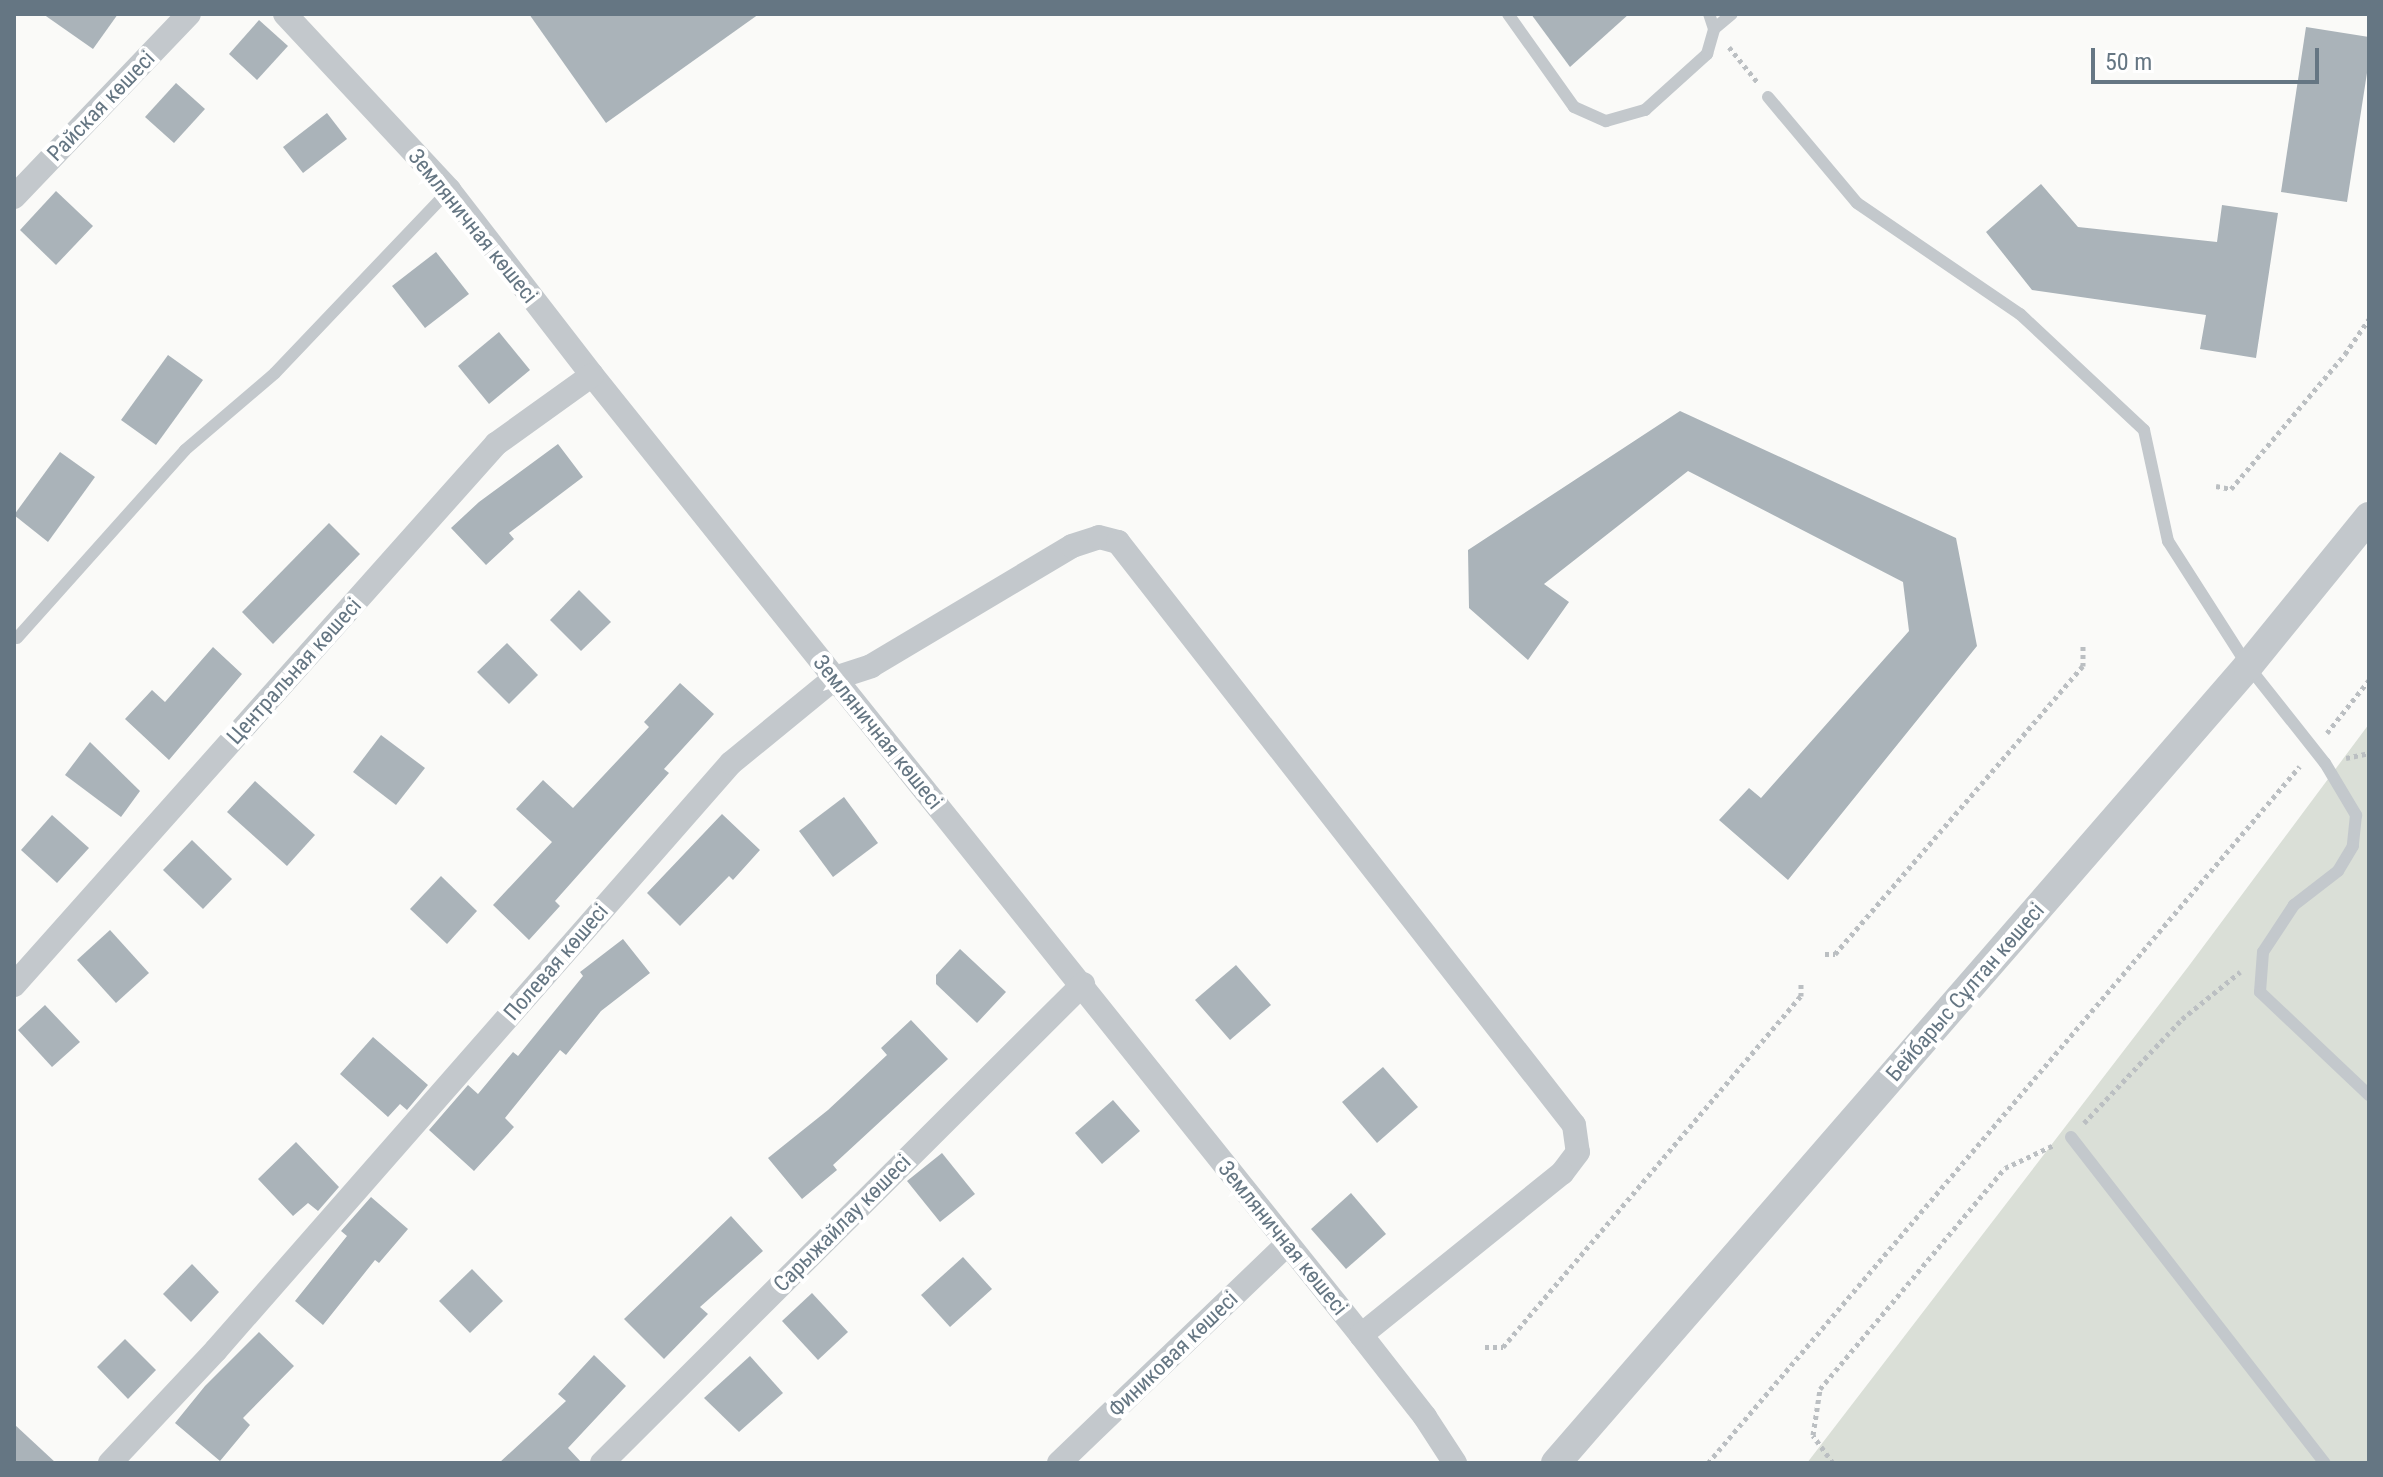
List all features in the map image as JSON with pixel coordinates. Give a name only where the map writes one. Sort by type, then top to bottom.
[{"type":"street","name":"Райская көшесі","points":[[14,197],[189,14]]},
{"type":"street","name":"Земляничная көшесі","points":[[285,14],[449,190],[592,375],[1083,984],[1361,1335],[1425,1417],[1455,1463]]},
{"type":"street","name":"Центральная көшесі","points":[[14,985],[496,444],[592,375]]},
{"type":"street","name":"Бейбарыс Сұлтан көшесі","points":[[1556,1463],[2248,666],[2369,517]]},
{"type":"street","name":"Полевая көшесі","points":[[110,1463],[216,1350],[731,763],[835,678],[871,666],[1072,546],[1099,537],[1118,542],[1574,1125],[1578,1152],[1562,1173],[1361,1335]]},
{"type":"street","name":"Сарыжайлау көшесі","points":[[602,1463],[1083,984]]},
{"type":"street","name":"Финиковая көшесі","points":[[1059,1463],[1287,1244]]},
{"type":"lane","points":[[1508,14],[1574,107],[1606,121],[1645,110],[1707,54],[1714,29],[1709,14]]},
{"type":"lane","points":[[1714,29],[1732,14]]},
{"type":"lane","points":[[1768,97],[1857,203],[2020,314],[2144,430],[2168,541],[2248,666],[2339,784],[2356,815],[2353,846],[2338,871],[2294,905],[2263,952],[2260,992],[2369,1095]]},
{"type":"lane","points":[[17,638],[185,450],[275,373],[449,190]]},
{"type":"lane","points":[[2071,1137],[2325,1463]]},
{"type":"path","points":[[1714,29],[1768,97]]},
{"type":"path","points":[[2216,486],[2231,489],[2345,354],[2369,319]]},
{"type":"path","points":[[1825,954],[1835,954],[2083,666],[2083,646]]},
{"type":"path","points":[[1708,1463],[2314,750],[2369,680]]},
{"type":"path","points":[[1833,1463],[1813,1435],[1820,1389],[2005,1168],[2071,1137],[2182,1019],[2263,952]]},
{"type":"path","points":[[1485,1347],[1503,1347],[1514,1335],[1801,996],[1801,983]]},
{"type":"shaded area","points":[[2369,724],[2369,1463],[1807,1463],[2188,967]]},
{"type":"building","points":[[43,14],[118,14],[93,49]]},
{"type":"building","points":[[529,14],[759,14],[606,123]]},
{"type":"building","points":[[1531,14],[1629,14],[1570,67]]},
{"type":"building","points":[[259,20],[288,46],[257,80],[229,54]]},
{"type":"building","points":[[2306,27],[2369,37],[2369,60],[2347,202],[2281,192]]},
{"type":"building","points":[[176,83],[205,109],[174,143],[145,117]]},
{"type":"building","points":[[327,113],[347,139],[303,173],[283,147]]},
{"type":"building","points":[[2041,184],[2078,227],[2217,242],[2222,205],[2278,213],[2256,358],[2200,349],[2206,315],[2032,290],[1986,232]]},
{"type":"building","points":[[56,191],[93,226],[56,265],[20,230]]},
{"type":"building","points":[[436,252],[469,294],[425,328],[392,286]]},
{"type":"building","points":[[499,332],[530,370],[489,404],[458,366]]},
{"type":"building","points":[[168,355],[203,380],[156,445],[121,420]]},
{"type":"building","points":[[1680,411],[1956,538],[1977,646],[1788,880],[1719,820],[1749,788],[1761,798],[1909,631],[1903,582],[1688,471],[1544,584],[1569,602],[1528,660],[1469,608],[1468,550]]},
{"type":"building","points":[[558,444],[583,477],[509,533],[514,539],[486,565],[451,528],[479,502]]},
{"type":"building","points":[[60,452],[95,477],[48,542],[14,515]]},
{"type":"building","points":[[329,523],[360,554],[273,644],[242,612]]},
{"type":"building","points":[[579,590],[611,622],[581,651],[550,620]]},
{"type":"building","points":[[507,643],[538,675],[509,704],[477,672]]},
{"type":"building","points":[[213,647],[242,674],[169,760],[125,719],[152,690],[165,702]]},
{"type":"building","points":[[680,683],[714,714],[664,769],[669,773],[555,901],[560,906],[529,940],[493,905],[552,842],[516,809],[543,780],[573,808],[649,727],[644,722]]},
{"type":"building","points":[[381,735],[425,768],[396,805],[353,772]]},
{"type":"building","points":[[90,742],[140,791],[121,817],[65,775]]},
{"type":"building","points":[[255,781],[315,835],[287,866],[227,812]]},
{"type":"building","points":[[844,797],[878,843],[833,877],[799,831]]},
{"type":"building","points":[[722,814],[760,850],[733,880],[729,876],[680,926],[647,893]]},
{"type":"building","points":[[52,815],[89,848],[57,883],[21,850]]},
{"type":"building","points":[[192,840],[232,879],[203,909],[163,870]]},
{"type":"building","points":[[441,876],[477,911],[447,944],[410,909]]},
{"type":"building","points":[[110,930],[149,973],[116,1003],[77,960]]},
{"type":"building","points":[[623,939],[650,973],[601,1011],[566,1055],[560,1050],[505,1118],[514,1127],[474,1171],[429,1130],[468,1085],[478,1094],[513,1052],[518,1056],[583,976],[580,972]]},
{"type":"building","points":[[960,949],[1006,992],[977,1023],[936,984],[936,975]]},
{"type":"building","points":[[1236,965],[1271,1005],[1230,1040],[1195,1000]]},
{"type":"building","points":[[45,1005],[80,1042],[52,1067],[18,1030]]},
{"type":"building","points":[[911,1020],[948,1059],[833,1165],[837,1170],[802,1199],[768,1158],[828,1110],[887,1055],[881,1048]]},
{"type":"building","points":[[373,1037],[428,1085],[407,1110],[400,1104],[388,1117],[340,1074]]},
{"type":"building","points":[[1383,1067],[1418,1107],[1377,1143],[1342,1102]]},
{"type":"building","points":[[1113,1100],[1140,1131],[1102,1164],[1075,1133]]},
{"type":"building","points":[[296,1142],[339,1187],[318,1211],[308,1203],[293,1216],[258,1179]]},
{"type":"building","points":[[942,1153],[975,1194],[940,1222],[907,1181]]},
{"type":"building","points":[[1351,1193],[1386,1234],[1346,1269],[1311,1229]]},
{"type":"building","points":[[371,1197],[408,1229],[379,1263],[375,1260],[323,1325],[295,1301],[347,1236],[341,1231]]},
{"type":"building","points":[[731,1216],[763,1251],[700,1307],[708,1314],[664,1359],[624,1319]]},
{"type":"building","points":[[963,1257],[992,1289],[950,1327],[921,1295]]},
{"type":"building","points":[[192,1264],[219,1292],[191,1322],[163,1294]]},
{"type":"building","points":[[472,1269],[503,1301],[470,1333],[439,1301]]},
{"type":"building","points":[[812,1293],[848,1332],[818,1360],[782,1321]]},
{"type":"building","points":[[259,1332],[294,1366],[243,1418],[250,1425],[220,1461],[175,1423],[205,1386]]},
{"type":"building","points":[[125,1339],[156,1370],[128,1399],[97,1367]]},
{"type":"building","points":[[594,1355],[626,1386],[568,1448],[582,1463],[499,1463],[566,1401],[558,1394]]},
{"type":"building","points":[[750,1356],[783,1393],[739,1432],[704,1398]]},
{"type":"building","points":[[14,1424],[56,1463],[14,1463]]}]
